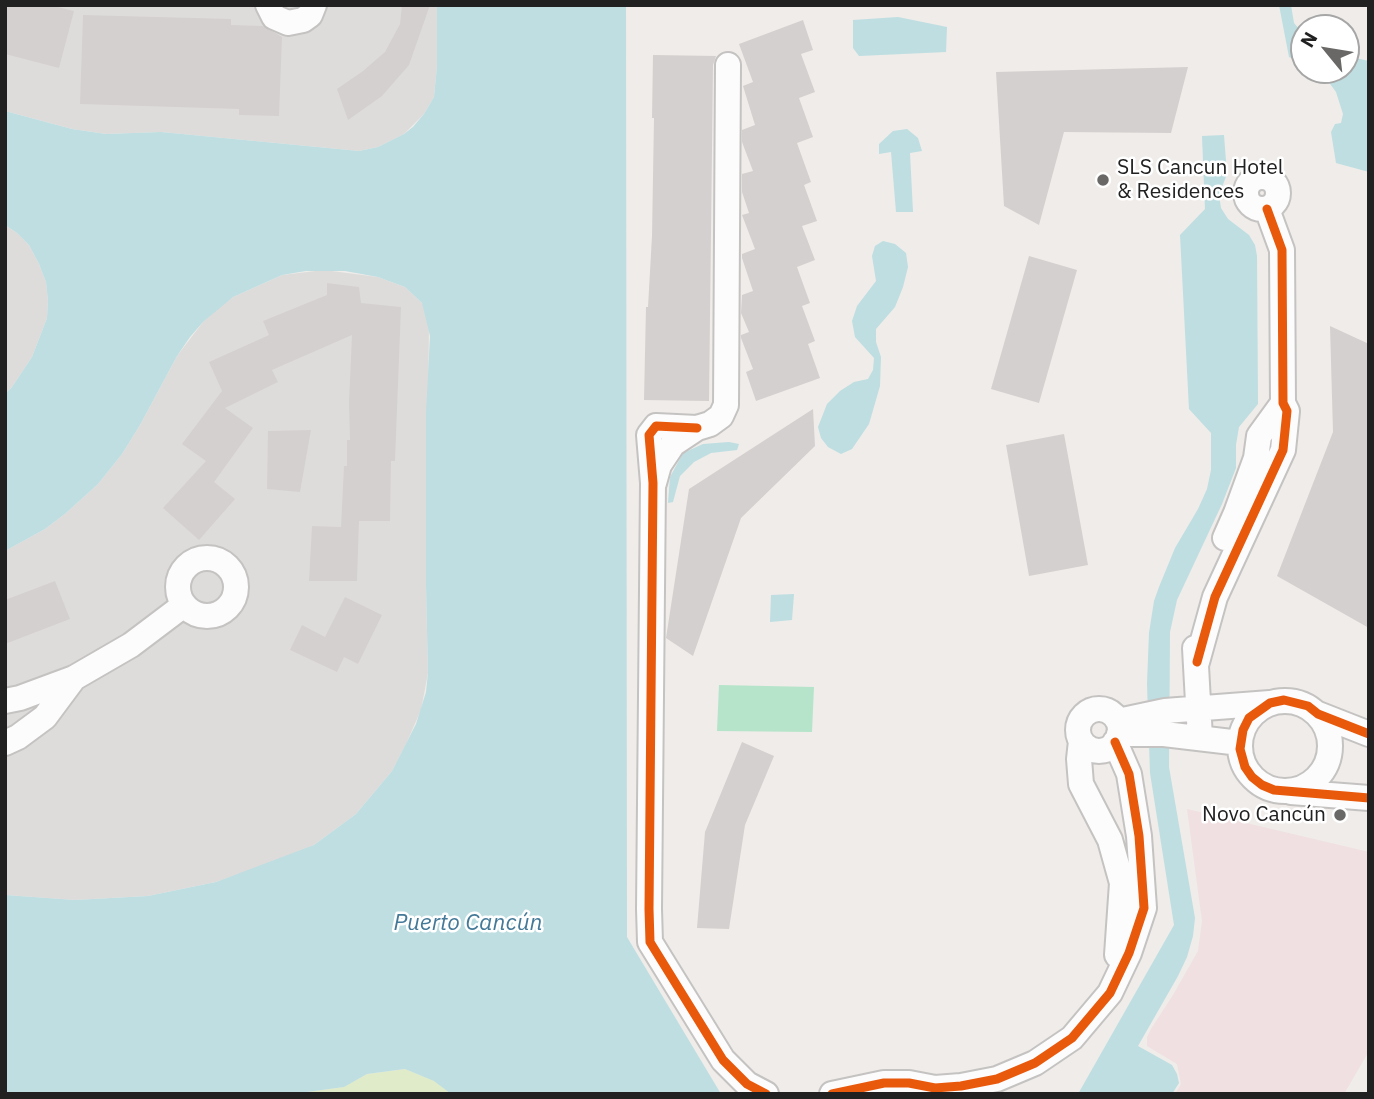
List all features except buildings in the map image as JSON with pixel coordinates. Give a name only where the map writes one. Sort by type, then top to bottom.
[{"type":"street","points":[[268,5],[274,17],[288,23],[303,20],[310,15],[314,5]]},
{"type":"street","points":[[728,65],[726,405],[721,416],[710,424],[670,435],[653,484],[650,942],[723,1060],[747,1084],[766,1094]]},
{"type":"street","points":[[1193,738],[1191,709],[1197,662],[1192,619],[1202,586],[1236,513],[1256,458],[1259,436],[1283,403],[1282,250],[1267,208]]},
{"type":"street","points":[[5,701],[74,678],[131,645],[184,605]]},
{"type":"street","points":[[5,743],[45,717],[74,678]]},
{"type":"street","points":[[1240,743],[1128,729],[1110,712],[1103,710],[1089,712],[1079,722],[1081,741],[1095,751],[1107,749],[1128,729],[1191,709],[1284,700],[1296,701],[1369,734]]},
{"type":"street","points":[[1270,703],[1249,718],[1243,730],[1240,743],[1245,766],[1252,777],[1274,790],[1369,797]]},
{"type":"street","points":[[1287,792],[1315,781],[1325,769],[1331,740],[1327,726],[1318,713]]},
{"type":"street","points":[[1128,729],[1129,774],[1139,836],[1132,883]]},
{"type":"street","points":[[832,1094],[884,1083],[909,1083],[935,1088],[997,1080],[1035,1063],[1072,1038],[1110,993],[1129,953],[1143,908],[1082,784],[1079,759],[1081,741]]},
{"type":"shaded area","points":[[5,5],[437,5],[434,97],[424,114],[404,134],[378,147],[359,151],[161,132],[106,134],[72,129],[5,111]]},
{"type":"shaded area","points":[[5,225],[29,245],[46,282],[48,301],[47,318],[32,357],[5,394]]},
{"type":"shaded area","points":[[324,270],[378,277],[405,287],[423,304],[429,324],[426,586],[428,673],[421,710],[406,744],[392,771],[356,814],[314,845],[290,856],[216,882],[148,896],[75,900],[5,895],[5,551],[45,529],[98,484],[122,454],[140,425],[177,356],[203,322],[220,306],[233,297],[282,275]]},
{"type":"shaded area","points":[[1187,809],[1369,852],[1369,1051],[1344,1094],[1175,1094],[1181,1084],[1177,1064],[1147,1046],[1151,1029],[1198,951],[1202,921]]},
{"type":"green space","points":[[719,685],[814,687],[812,732],[717,731]]},
{"type":"green space","points":[[405,1069],[435,1081],[451,1094],[292,1094],[343,1087],[367,1074]]},
{"type":"water","name":"Puerto Cancún","points":[[437,5],[626,5],[627,937],[721,1094],[451,1094],[434,1081],[405,1069],[367,1074],[344,1087],[292,1094],[5,1094],[5,895],[75,900],[148,896],[216,882],[314,845],[356,814],[392,771],[416,724],[426,692],[428,673],[426,413],[430,336],[422,303],[405,287],[378,277],[345,271],[306,271],[282,275],[233,297],[203,322],[190,337],[122,454],[98,484],[45,529],[5,551],[5,394],[32,357],[47,318],[48,301],[46,282],[29,245],[5,225],[5,111],[72,129],[106,134],[161,132],[359,151],[378,147],[413,127],[434,97]]},
{"type":"water","points":[[1279,5],[1291,5],[1289,57]]},
{"type":"water","points":[[898,17],[947,27],[946,52],[859,56],[853,48],[853,20]]},
{"type":"water","points":[[1360,59],[1369,61],[1369,172],[1336,163],[1331,132],[1335,124],[1341,123],[1343,114],[1336,92],[1330,84],[1360,84]]},
{"type":"water","points":[[907,129],[918,138],[922,151],[910,153],[913,212],[896,212],[891,152],[879,154],[879,144],[893,131]]},
{"type":"water","points":[[1224,135],[1227,174],[1219,195],[1221,208],[1228,219],[1249,235],[1257,256],[1258,404],[1239,427],[1236,468],[1177,600],[1170,632],[1169,767],[1195,918],[1187,957],[1138,1046],[1172,1065],[1179,1083],[1172,1094],[1078,1094],[1174,925],[1150,773],[1147,684],[1149,633],[1159,587],[1175,548],[1207,489],[1211,470],[1211,433],[1189,409],[1180,235],[1205,209],[1202,136]]},
{"type":"water","points":[[883,241],[895,244],[906,253],[908,267],[895,307],[876,329],[876,342],[881,357],[880,386],[869,424],[852,449],[841,454],[828,447],[821,438],[818,427],[827,404],[854,382],[868,379],[873,370],[874,358],[855,337],[852,321],[857,306],[876,281],[872,256],[875,246]]},
{"type":"water","points":[[703,444],[739,444],[737,450],[711,453],[694,462],[680,476],[673,502],[668,503],[670,477],[683,453]]},
{"type":"water","points":[[794,594],[792,620],[770,622],[771,595]]},
{"type":"cycle path","points":[[1197,662],[1215,597],[1283,450],[1287,411],[1283,403],[1282,250],[1267,209]]},
{"type":"cycle path","points":[[697,428],[656,426],[649,435],[653,483],[650,942],[723,1060],[747,1084],[766,1094]]},
{"type":"cycle path","points":[[1369,734],[1318,714],[1308,706],[1284,700],[1270,703],[1249,718],[1243,730],[1240,749],[1245,767],[1252,777],[1274,790],[1369,798]]},
{"type":"cycle path","points":[[832,1094],[884,1083],[909,1083],[935,1088],[997,1079],[1035,1063],[1072,1038],[1110,993],[1129,953],[1144,908],[1139,836],[1129,774],[1115,742]]},
{"type":"place","name":"SLS Cancun Hotel & Residences","points":[[1103,180]]},
{"type":"place","name":"Novo Cancún","points":[[1340,815]]}]
